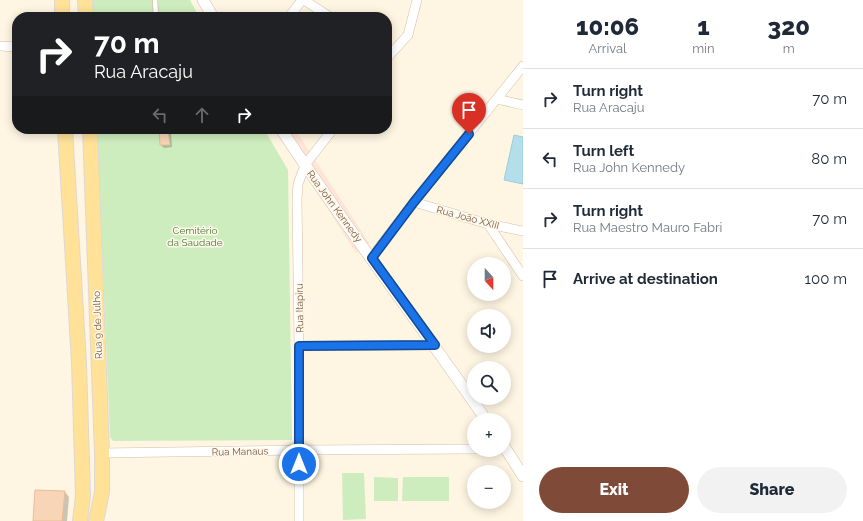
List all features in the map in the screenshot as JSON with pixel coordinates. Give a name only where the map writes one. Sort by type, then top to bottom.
[{"type":"main road","points":[[62,0],[62,12]]},
{"type":"main road","points":[[85,0],[86,12]]},
{"type":"main road","name":"Rua 9 de Julho","points":[[65,134],[79,362],[83,496],[80,521]]},
{"type":"main road","name":"Rua 9 de Julho","points":[[90,134],[102,453],[102,492],[96,521]]},
{"type":"street","points":[[203,0],[210,12]]},
{"type":"street","points":[[293,12],[303,0],[322,12]]},
{"type":"street","points":[[392,52],[408,35],[418,0]]},
{"type":"street","points":[[0,46],[12,47]]},
{"type":"street","points":[[372,258],[414,202],[523,66]]},
{"type":"street","points":[[497,99],[523,105]]},
{"type":"street","name":"Rua John Kennedy","points":[[284,134],[435,345],[481,413]]},
{"type":"street","name":"Rua Itapiru","points":[[300,521],[298,184],[305,165],[329,134]]},
{"type":"street","name":"Rua João XXIII","points":[[414,202],[488,224],[523,231]]},
{"type":"street","points":[[488,224],[523,276]]},
{"type":"street","points":[[299,346],[435,345]]},
{"type":"street","name":"Rua Manaus","points":[[102,453],[467,449]]},
{"type":"street","points":[[511,456],[521,469]]},
{"type":"lane","points":[[155,0],[156,12]]},
{"type":"shaded area","points":[[280,134],[298,134],[369,243],[356,253]]},
{"type":"green space","points":[[92,0],[190,0],[196,12],[93,12]]},
{"type":"green space","name":"Cemitério da Saudade","points":[[97,134],[267,134],[288,170],[292,440],[113,441],[110,437]]},
{"type":"green space","points":[[342,473],[364,473],[366,519],[343,520]]},
{"type":"green space","points":[[374,477],[398,478],[398,501],[374,501]]},
{"type":"green space","points":[[403,477],[449,477],[449,501],[402,501]]},
{"type":"water","points":[[514,135],[523,137],[523,184],[504,180]]},
{"type":"building","points":[[159,134],[169,134],[170,145],[160,145]]},
{"type":"building","points":[[35,490],[65,491],[62,521],[33,521]]},
{"type":"route","points":[[299,464],[299,346],[435,345],[372,258],[414,202],[469,134]]}]
